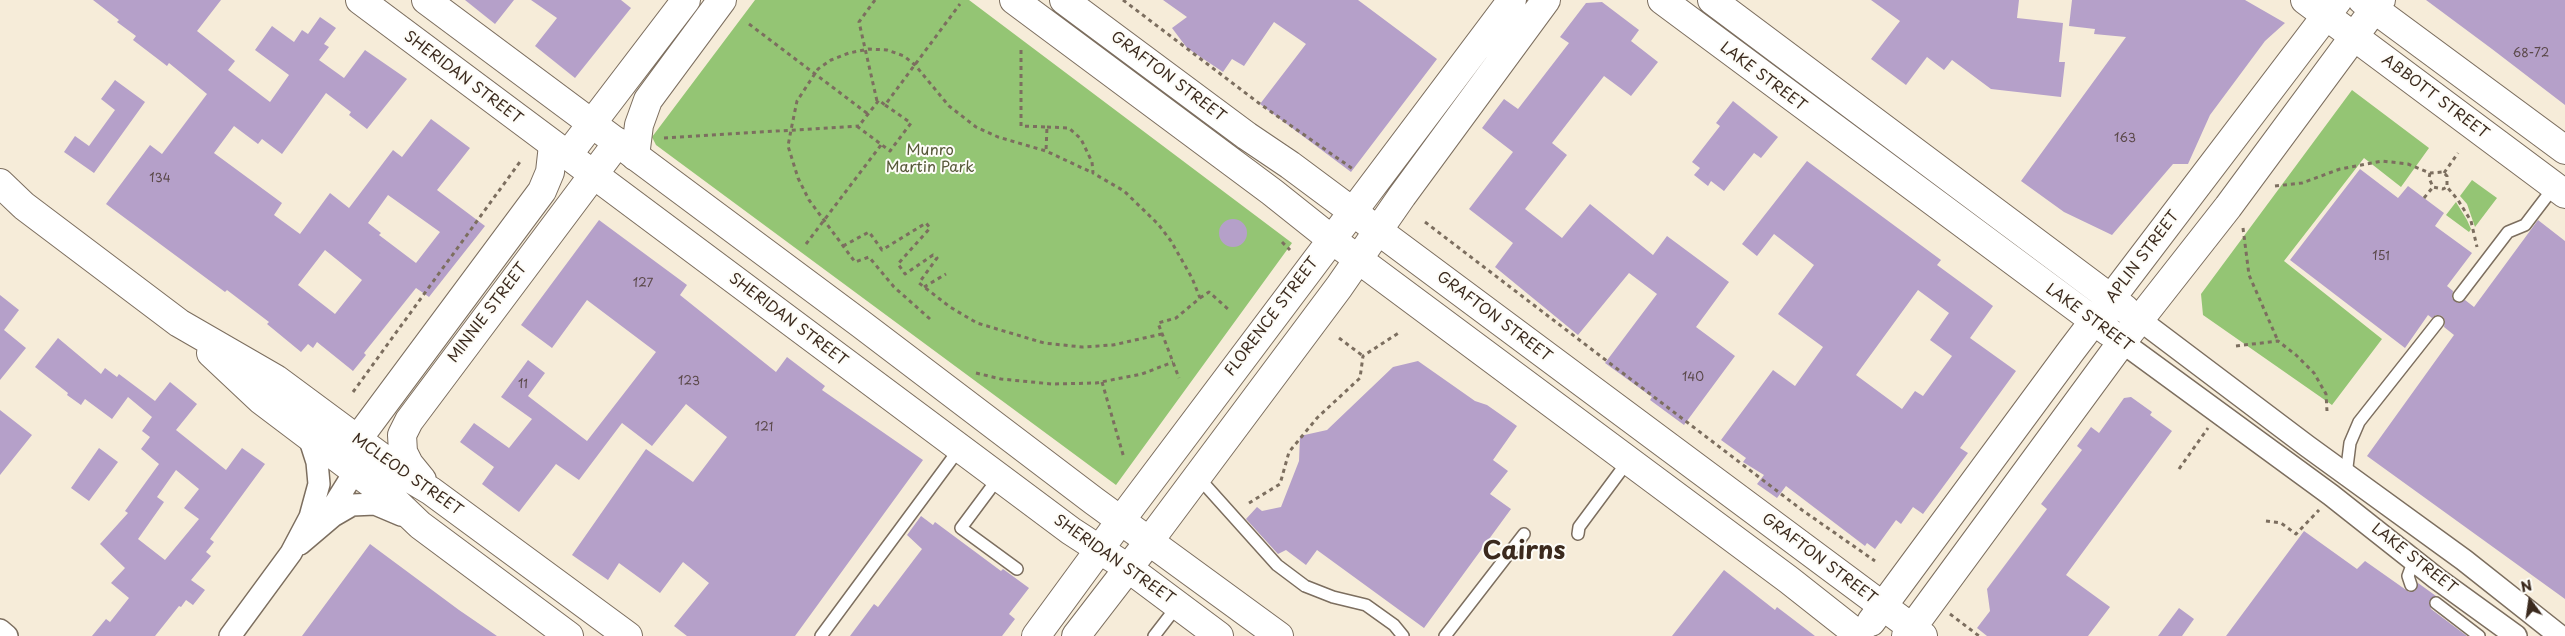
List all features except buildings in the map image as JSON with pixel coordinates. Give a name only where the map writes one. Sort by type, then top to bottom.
[{"type":"main road","name":"SHERIDAN STREET","points":[[360,0],[593,176],[999,477],[1220,636]]},
{"type":"main road","points":[[426,0],[1279,636]]},
{"type":"main road","points":[[560,150],[593,123],[686,0]]},
{"type":"main road","name":"MINNIE STREET","points":[[431,490],[409,464],[402,442],[405,428],[422,402],[593,176],[626,149],[642,112],[654,91],[722,0]]},
{"type":"main road","name":"GRAFTON STREET","points":[[1014,0],[1789,580],[1861,636]]},
{"type":"main road","name":"GRAFTON STREET","points":[[1064,0],[1247,136],[1290,165],[1378,233],[1489,313],[1809,551],[1913,634]]},
{"type":"main road","name":"FLORENCE STREET","points":[[1036,636],[1331,239],[1512,0]]},
{"type":"main road","points":[[1076,636],[1198,477],[1359,260],[1546,0]]},
{"type":"main road","name":"LAKE STREET","points":[[1662,0],[1692,25],[2122,342]]},
{"type":"main road","points":[[1692,25],[1691,16],[1699,5],[1713,1]]},
{"type":"main road","name":"LAKE STREET","points":[[1713,1],[2140,320]]},
{"type":"main road","points":[[1913,634],[2122,342],[2228,207],[2354,37],[2372,3],[2565,150]]},
{"type":"main road","name":"ABBOTT STREET","points":[[2323,5],[2354,37],[2560,191]]},
{"type":"main road","name":"APLIN STREET","points":[[1861,636],[2112,298],[2323,5]]},
{"type":"main road","points":[[630,76],[634,85],[643,92],[654,91]]},
{"type":"main road","name":"MINNIE STREET","points":[[353,469],[352,452],[359,441],[531,206],[548,178],[560,150]]},
{"type":"main road","points":[[1272,192],[1284,187],[1288,182],[1290,165]]},
{"type":"main road","name":"MCLEOD STREET","points":[[0,183],[12,201],[179,323],[276,380],[410,480],[431,490],[628,636]]},
{"type":"main road","points":[[531,206],[540,206],[550,214],[555,225]]},
{"type":"main road","points":[[2023,270],[2035,265],[2041,256],[2042,246]]},
{"type":"main road","points":[[1465,338],[1465,323],[1473,311],[1489,313]]},
{"type":"main road","name":"MCLEOD STREET","points":[[179,323],[256,396],[396,502],[420,525],[569,636]]},
{"type":"main road","points":[[399,385],[406,400],[422,402]]},
{"type":"main road","points":[[1789,580],[1802,574],[1813,561],[1809,551]]},
{"type":"street","name":"LAKE STREET","points":[[2140,320],[2529,610],[2558,636]]},
{"type":"street","name":"LAKE STREET","points":[[2122,342],[2219,411],[2516,636]]},
{"type":"street","name":"MINNIE STREET","points":[[230,636],[291,553],[310,517],[319,491],[317,462],[309,437]]},
{"type":"street","name":"MINNIE STREET","points":[[311,535],[336,504],[353,469]]},
{"type":"street","name":"MINNIE STREET","points":[[291,553],[346,507],[358,504],[382,506],[420,525]]},
{"type":"street","points":[[2414,560],[2424,545],[2439,542]]},
{"type":"street","points":[[0,630],[7,636]]},
{"type":"lane","points":[[2459,296],[2508,232],[2525,225],[2560,191]]},
{"type":"lane","points":[[2346,475],[2350,443],[2359,422],[2438,322]]},
{"type":"lane","points":[[821,636],[960,448]]},
{"type":"lane","points":[[1578,534],[1580,527],[1628,461]]},
{"type":"lane","points":[[999,477],[961,528],[1017,569]]},
{"type":"lane","points":[[1198,477],[1277,565],[1305,586],[1333,598],[1366,605],[1394,625],[1403,636]]},
{"type":"lane","points":[[1445,636],[1524,534]]},
{"type":"lane","points":[[2411,585],[2408,576],[2414,560]]},
{"type":"lane","points":[[2436,604],[2479,636]]},
{"type":"lane","points":[[1154,636],[1178,605]]},
{"type":"path","points":[[875,0],[859,22],[878,101]]},
{"type":"path","points":[[1123,0],[1260,104],[1353,169]]},
{"type":"path","points":[[885,105],[960,4]]},
{"type":"path","points":[[749,24],[868,114]]},
{"type":"path","points":[[930,318],[894,287],[869,257],[856,262],[808,200],[798,178],[788,146],[797,101],[815,73],[831,60],[865,50],[887,50],[904,56],[915,65],[949,106],[976,127],[998,137],[1046,151],[1093,173],[1124,191],[1158,224],[1175,248],[1200,298]]},
{"type":"path","points":[[1021,50],[1021,126],[1069,128],[1081,139],[1092,162],[1093,173]]},
{"type":"path","points":[[859,126],[858,128],[890,151],[911,123],[878,101]]},
{"type":"path","points":[[664,138],[859,126],[878,101]]},
{"type":"path","points":[[1046,127],[1046,151]]},
{"type":"path","points":[[806,244],[881,144]]},
{"type":"path","points":[[2444,173],[2458,153]]},
{"type":"path","points":[[353,392],[522,159]]},
{"type":"path","points":[[2275,186],[2302,183],[2340,169],[2382,161],[2408,164],[2430,173],[2444,173]]},
{"type":"path","points":[[2430,173],[2429,178],[2433,187],[2443,190],[2447,186]]},
{"type":"path","points":[[2444,173],[2448,182],[2447,186],[2467,212],[2476,247]]},
{"type":"path","points":[[2424,198],[2433,187]]},
{"type":"path","points":[[1425,222],[1795,504],[1875,561]]},
{"type":"path","points":[[844,246],[869,232],[882,250],[926,223],[930,228],[898,264],[905,274],[933,255],[937,258],[919,283],[950,307],[977,323],[1044,343],[1082,347],[1105,346],[1162,334]]},
{"type":"path","points":[[2244,228],[2249,275],[2278,341],[2314,373],[2326,394],[2327,411]]},
{"type":"path","points":[[1282,242],[1290,250]]},
{"type":"path","points":[[924,287],[946,274]]},
{"type":"path","points":[[1179,378],[1158,323],[1176,318],[1209,292],[1228,308]]},
{"type":"path","points":[[1249,503],[1280,484],[1289,452],[1317,418],[1360,378],[1364,356],[1400,332]]},
{"type":"path","points":[[1339,338],[1364,356]]},
{"type":"path","points":[[2236,346],[2278,341]]},
{"type":"path","points":[[976,372],[1001,379],[1052,384],[1102,382],[1142,374],[1173,362]]},
{"type":"path","points":[[1102,382],[1124,458]]},
{"type":"path","points":[[2179,469],[2219,411]]},
{"type":"path","points":[[2266,521],[2281,523],[2296,534],[2331,495]]},
{"type":"path","points":[[1947,613],[1979,636]]},
{"type":"green space","name":"Munro Martin Park","points":[[755,0],[969,0],[1292,243],[1116,485],[656,145],[652,137]]},
{"type":"green space","points":[[2352,90],[2429,148],[2401,187],[2364,158],[2284,261],[2382,339],[2332,405],[2203,315],[2201,294]]},
{"type":"green space","points":[[2472,180],[2497,198],[2475,227],[2467,204],[2460,196]]},
{"type":"green space","points":[[2456,202],[2471,229],[2469,232],[2446,215]]},
{"type":"district","name":"Cairns","points":[[1524,552]]}]
